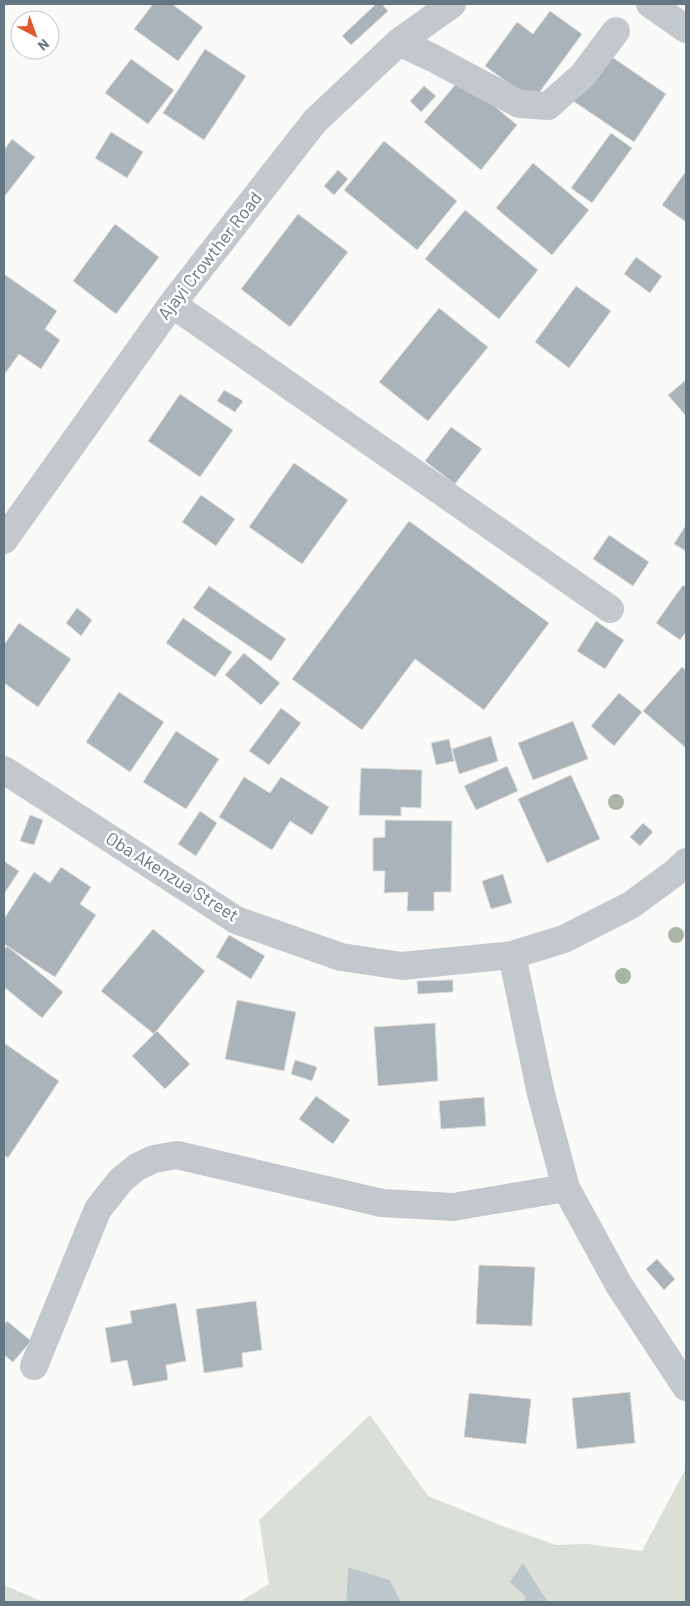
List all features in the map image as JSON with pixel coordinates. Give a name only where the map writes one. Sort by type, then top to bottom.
[{"type":"street","name":"Ajayi Crowther Road","points":[[4,540],[172,304],[315,121],[399,42],[452,4]]},
{"type":"street","points":[[650,4],[686,30]]},
{"type":"street","points":[[399,42],[519,104],[548,106],[583,75],[616,31]]},
{"type":"street","points":[[172,304],[610,609]]},
{"type":"street","name":"Oba Akenzua Street","points":[[4,770],[236,920],[341,957],[402,966],[512,955],[564,939],[631,905],[677,871],[686,862]]},
{"type":"street","points":[[512,955],[541,1094],[566,1188],[619,1285],[686,1387]]},
{"type":"street","points":[[34,1366],[98,1209],[121,1180],[136,1167],[154,1160],[177,1156],[382,1203],[453,1207],[566,1188]]},
{"type":"shaded area","points":[[370,1415],[428,1496],[556,1545],[587,1544],[642,1551],[686,1468],[686,1602],[548,1602],[523,1563],[526,1598],[523,1602],[401,1602],[390,1580],[348,1567],[346,1602],[239,1602],[269,1584],[259,1520]]},
{"type":"shaded area","points":[[523,1563],[548,1602],[523,1602],[526,1597],[510,1582]]},
{"type":"shaded area","points":[[348,1567],[390,1580],[401,1602],[346,1602]]},
{"type":"shaded area","points":[[4,1585],[41,1601],[47,1602],[4,1602]]},
{"type":"building","points":[[153,4],[172,4],[203,27],[178,61],[134,29]]},
{"type":"building","points":[[376,4],[382,4],[388,11],[351,45],[342,36]]},
{"type":"building","points":[[550,11],[582,34],[533,101],[485,66],[517,22],[533,34]]},
{"type":"building","points":[[205,49],[246,76],[204,140],[163,113]]},
{"type":"building","points":[[606,53],[666,94],[634,142],[573,101]]},
{"type":"building","points":[[131,59],[174,90],[148,124],[105,93]]},
{"type":"building","points":[[461,78],[517,125],[481,170],[424,122]]},
{"type":"building","points":[[424,86],[436,96],[421,112],[410,101]]},
{"type":"building","points":[[111,132],[143,152],[127,178],[95,158]]},
{"type":"building","points":[[611,133],[632,148],[592,203],[571,188]]},
{"type":"building","points":[[12,139],[35,157],[4,197],[4,150]]},
{"type":"building","points":[[384,141],[457,201],[417,250],[344,190]]},
{"type":"building","points":[[533,163],[589,210],[552,255],[496,208]]},
{"type":"building","points":[[338,170],[348,179],[334,195],[324,186]]},
{"type":"building","points":[[686,171],[686,222],[662,205]]},
{"type":"building","points":[[465,210],[538,270],[499,319],[425,259]]},
{"type":"building","points":[[298,214],[348,252],[290,327],[241,289]]},
{"type":"building","points":[[115,224],[159,257],[116,314],[73,281]]},
{"type":"building","points":[[636,257],[662,276],[650,293],[624,274]]},
{"type":"building","points":[[4,274],[57,311],[45,329],[60,340],[41,369],[19,354],[4,375]]},
{"type":"building","points":[[576,286],[611,311],[569,368],[535,342]]},
{"type":"building","points":[[439,308],[488,347],[428,421],[379,382]]},
{"type":"building","points":[[686,380],[686,416],[668,395]]},
{"type":"building","points":[[224,390],[243,401],[235,412],[217,401]]},
{"type":"building","points":[[180,394],[233,430],[200,477],[148,441]]},
{"type":"building","points":[[451,427],[482,449],[455,484],[425,461]]},
{"type":"building","points":[[294,463],[348,500],[302,564],[249,527]]},
{"type":"building","points":[[201,495],[235,519],[216,546],[182,522]]},
{"type":"building","points":[[409,521],[549,623],[484,710],[415,659],[362,730],[292,679]]},
{"type":"building","points":[[686,525],[686,551],[674,544]]},
{"type":"building","points":[[609,535],[649,562],[633,586],[593,559]]},
{"type":"building","points":[[683,585],[686,587],[686,632],[680,640],[656,623]]},
{"type":"building","points":[[209,586],[286,639],[271,661],[193,608]]},
{"type":"building","points":[[77,608],[92,620],[81,636],[66,623]]},
{"type":"building","points":[[183,618],[232,652],[215,677],[166,643]]},
{"type":"building","points":[[596,621],[624,640],[605,669],[577,651]]},
{"type":"building","points":[[19,623],[71,659],[38,707],[4,683],[4,645]]},
{"type":"building","points":[[244,653],[280,683],[261,705],[225,675]]},
{"type":"building","points":[[682,667],[686,671],[686,748],[643,711]]},
{"type":"building","points":[[119,692],[164,722],[130,772],[86,742]]},
{"type":"building","points":[[619,693],[642,712],[614,746],[591,726]]},
{"type":"building","points":[[281,708],[301,723],[269,765],[249,751]]},
{"type":"building","points":[[573,721],[588,759],[533,780],[518,743]]},
{"type":"building","points":[[176,731],[219,759],[186,809],[143,782]]},
{"type":"building","points":[[491,736],[498,761],[459,774],[452,749]]},
{"type":"building","points":[[449,739],[454,761],[436,765],[431,743]]},
{"type":"building","points":[[507,766],[518,791],[476,810],[464,786]]},
{"type":"building","points":[[361,768],[422,770],[421,808],[401,807],[401,816],[359,815]]},
{"type":"building","points":[[571,775],[600,839],[547,863],[518,799]]},
{"type":"building","points":[[244,777],[270,793],[281,777],[329,807],[312,835],[290,821],[272,850],[219,817]]},
{"type":"building","points":[[200,811],[217,823],[196,856],[178,844]]},
{"type":"building","points":[[30,815],[43,820],[34,845],[20,841]]},
{"type":"building","points":[[385,820],[452,821],[451,892],[434,892],[434,911],[407,911],[408,892],[384,893],[385,871],[373,871],[373,838],[385,837]]},
{"type":"building","points":[[643,823],[653,832],[640,846],[630,837]]},
{"type":"building","points":[[4,861],[19,871],[4,894]]},
{"type":"building","points":[[61,867],[91,887],[80,904],[96,915],[55,977],[4,944],[4,919],[34,872],[50,883]]},
{"type":"building","points":[[503,874],[512,903],[491,909],[482,881]]},
{"type":"building","points":[[153,929],[205,971],[154,1034],[101,991]]},
{"type":"building","points":[[229,935],[265,956],[251,979],[216,957]]},
{"type":"building","points":[[7,946],[63,992],[42,1018],[4,987],[4,950]]},
{"type":"building","points":[[453,980],[453,992],[418,994],[417,981]]},
{"type":"building","points":[[237,1000],[296,1012],[284,1071],[225,1059]]},
{"type":"building","points":[[435,1023],[438,1081],[378,1086],[374,1027]]},
{"type":"building","points":[[157,1031],[190,1064],[165,1089],[132,1056]]},
{"type":"building","points":[[4,1043],[59,1081],[8,1158],[4,1155]]},
{"type":"building","points":[[295,1060],[317,1067],[312,1081],[291,1074]]},
{"type":"building","points":[[316,1096],[350,1120],[333,1144],[299,1119]]},
{"type":"building","points":[[484,1097],[486,1126],[441,1129],[439,1101]]},
{"type":"building","points":[[657,1259],[675,1279],[664,1290],[646,1269]]},
{"type":"building","points":[[479,1265],[535,1267],[532,1326],[476,1324]]},
{"type":"building","points":[[256,1301],[262,1350],[242,1353],[243,1367],[204,1373],[196,1309]]},
{"type":"building","points":[[176,1303],[186,1361],[166,1365],[168,1380],[133,1386],[127,1360],[111,1363],[105,1328],[132,1323],[130,1311]]},
{"type":"building","points":[[7,1321],[31,1341],[13,1362],[4,1355],[4,1326]]},
{"type":"building","points":[[630,1392],[635,1443],[577,1449],[572,1398]]},
{"type":"building","points":[[469,1393],[531,1399],[526,1444],[464,1437]]}]
